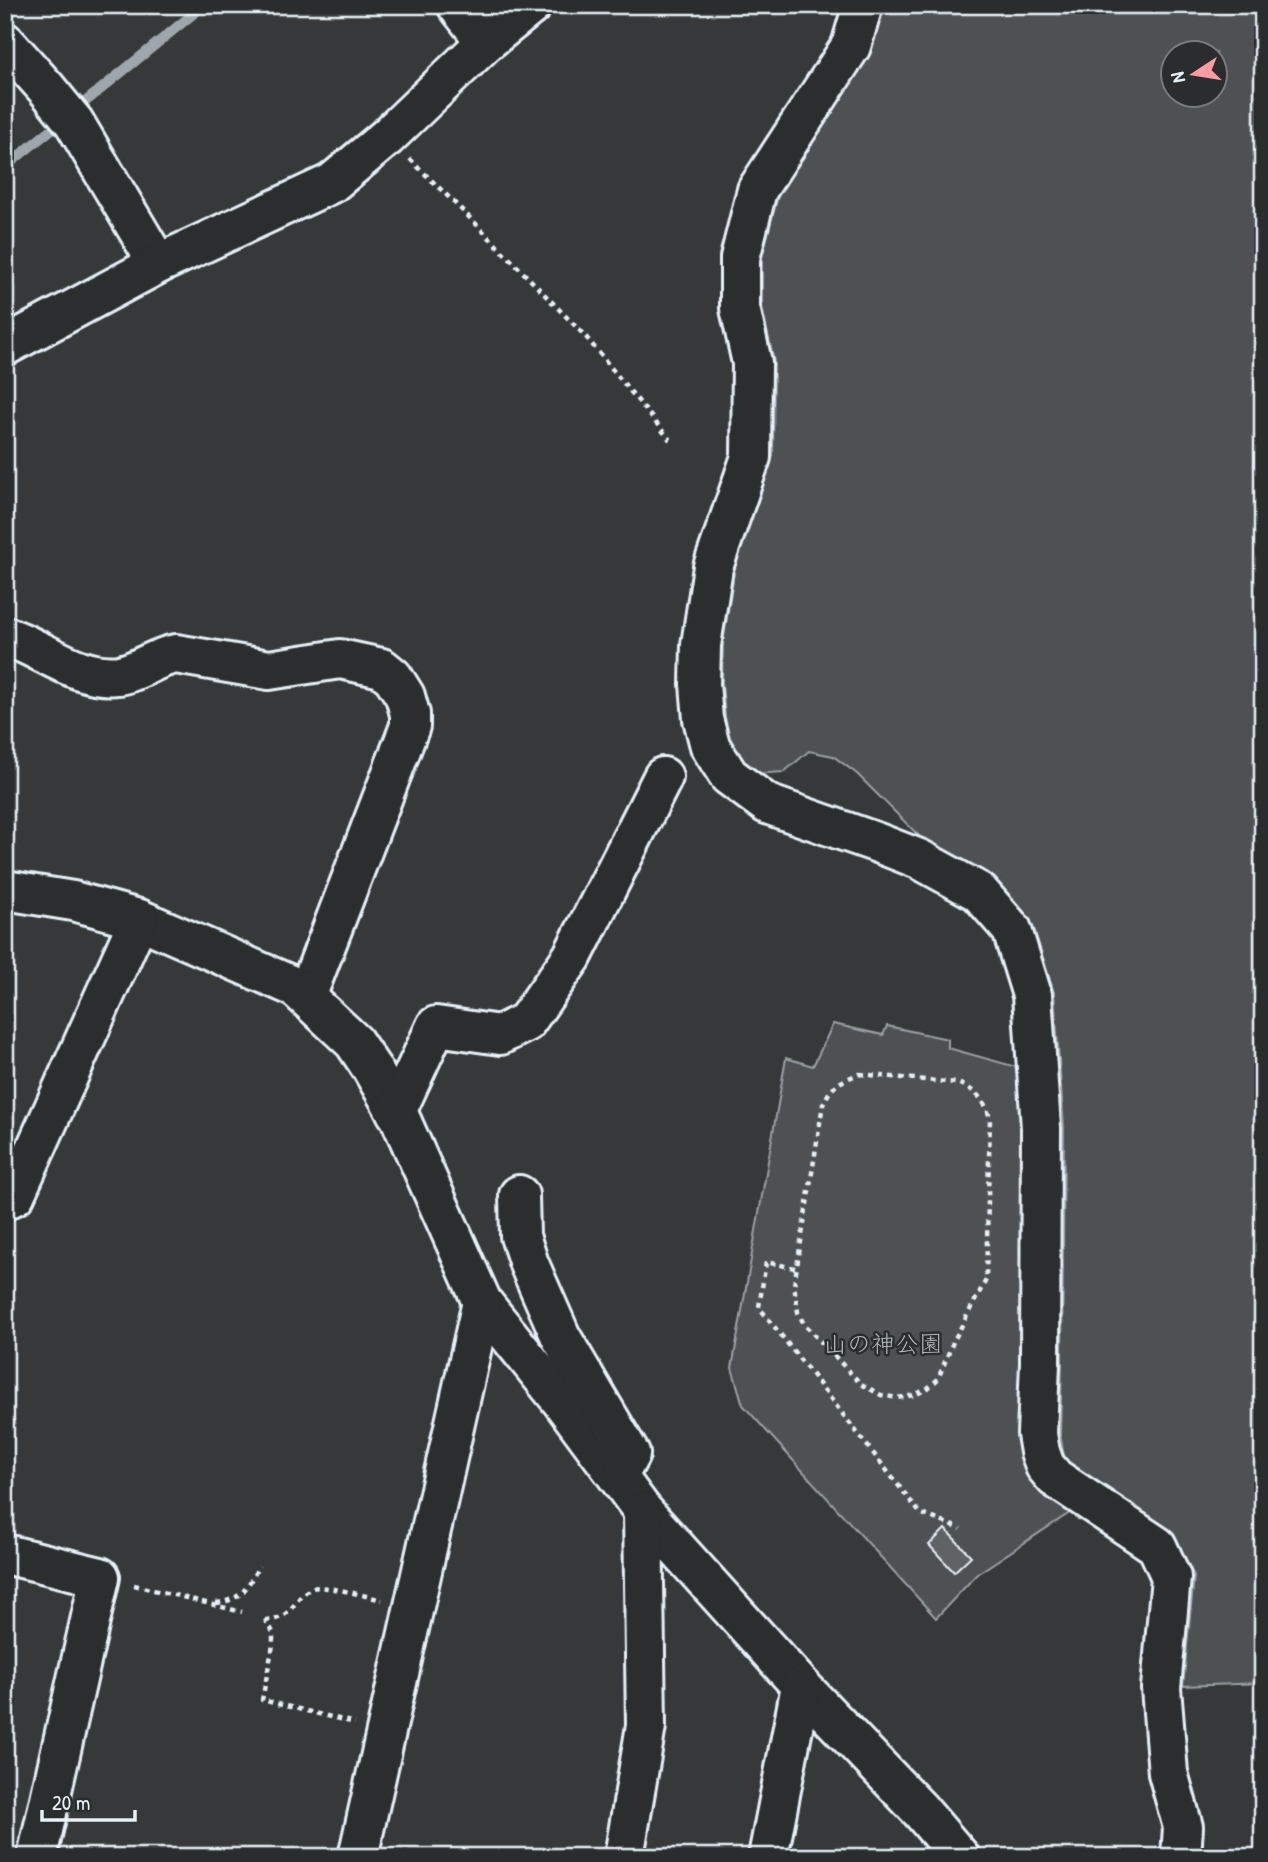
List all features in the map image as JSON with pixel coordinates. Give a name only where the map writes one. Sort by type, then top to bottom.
[{"type":"street","points":[[457,5],[486,42]]},
{"type":"street","points":[[5,346],[158,264],[332,183],[387,137],[486,42],[532,5]]},
{"type":"street","points":[[863,5],[851,46],[758,190],[740,258],[740,308],[752,363],[751,457],[713,567],[701,645],[703,719],[710,747],[729,776],[767,804],[919,859],[979,892],[1012,930],[1032,995],[1041,1128],[1037,1434],[1040,1452],[1045,1466],[1055,1478],[1157,1546],[1171,1577],[1161,1688],[1168,1773],[1184,1827],[1181,1857]]},
{"type":"street","points":[[5,42],[68,114],[158,264]]},
{"type":"street","points":[[5,636],[78,669],[100,675],[120,675],[167,655],[176,654],[269,670],[340,659],[382,668],[393,677],[405,696],[410,726],[306,996]]},
{"type":"street","points":[[396,1112],[436,1026],[500,1035],[526,1023],[572,957],[663,777]]},
{"type":"street","points":[[5,890],[73,901],[139,919],[295,987],[354,1042],[396,1112],[482,1302],[560,1399],[643,1511],[801,1686],[920,1810],[960,1857]]},
{"type":"street","points":[[5,1200],[15,1195],[139,919]]},
{"type":"street","points":[[519,1195],[520,1237],[529,1264],[561,1337],[630,1454],[617,1476]]},
{"type":"street","points":[[358,1857],[482,1302]]},
{"type":"street","points":[[624,1857],[646,1726],[643,1511]]},
{"type":"street","points":[[5,1554],[100,1577],[35,1857],[5,1854]]},
{"type":"street","points":[[768,1857],[801,1686]]},
{"type":"path","points":[[387,137],[586,337],[670,440]]},
{"type":"path","points":[[860,1074],[957,1083],[978,1095],[987,1107],[990,1118],[986,1280],[953,1342],[938,1379],[915,1395],[897,1398],[881,1395],[861,1384],[804,1324],[798,1312],[794,1285],[796,1268],[822,1104],[828,1092],[837,1084],[860,1074]]},
{"type":"path","points":[[796,1268],[766,1262],[759,1307],[920,1513],[961,1529]]},
{"type":"path","points":[[211,1604],[230,1602],[243,1592],[260,1566]]},
{"type":"path","points":[[100,1577],[242,1612]]},
{"type":"path","points":[[386,1730],[262,1700],[273,1645],[272,1632],[265,1619],[276,1620],[286,1614],[311,1588],[318,1587],[414,1607]]},
{"type":"green space","points":[[885,5],[1263,5],[1263,1683],[1183,1686],[1194,1576],[1179,1545],[1078,1476],[1067,1464],[1063,1451],[1060,1433],[1064,1127],[1054,993],[1034,929],[1001,891],[941,858],[857,774],[833,756],[809,751],[784,772],[751,774],[732,745],[725,717],[722,683],[723,643],[735,566],[773,456],[774,362],[762,307],[762,257],[780,188],[873,44]]},
{"type":"green space","name":"山の神公園","points":[[833,1024],[883,1035],[887,1026],[948,1039],[948,1048],[1027,1070],[1028,1446],[1074,1510],[977,1574],[936,1618],[743,1405],[732,1368],[786,1058],[813,1066]]},
{"type":"building","points":[[945,1529],[971,1556],[954,1572],[929,1545]]},
{"type":"waterway","points":[[74,111],[204,5]]},
{"type":"waterway","points":[[5,167],[63,120]]}]
